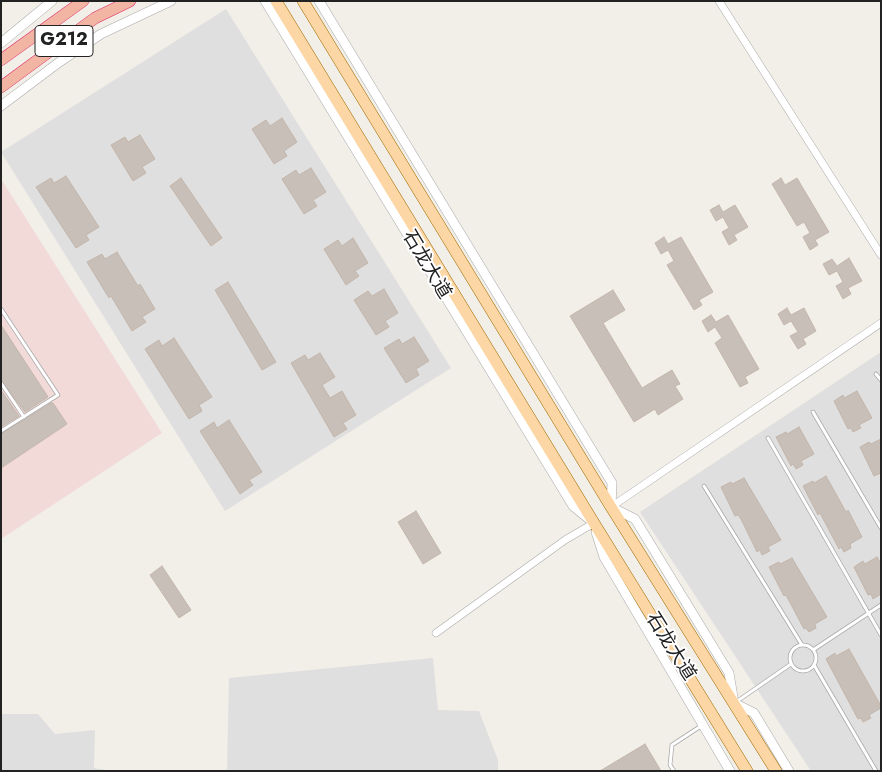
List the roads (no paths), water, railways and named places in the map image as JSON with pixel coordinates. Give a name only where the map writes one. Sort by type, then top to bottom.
[{"type":"highway","name":"G212","points":[[1,60],[83,1]]},
{"type":"highway","name":"G212","points":[[1,87],[95,18],[130,1]]},
{"type":"main road","name":"石龙大道","points":[[276,1],[747,771]]},
{"type":"main road","name":"石龙大道","points":[[303,1],[611,507],[776,771]]},
{"type":"street","points":[[1,43],[52,1]]},
{"type":"street","points":[[1,106],[58,63],[101,34],[171,1]]},
{"type":"street","name":"石龙大道","points":[[265,1],[573,506],[594,523],[604,557],[730,771]]},
{"type":"street","points":[[319,1],[612,483],[611,507]]},
{"type":"street","points":[[719,1],[881,255]]},
{"type":"street","points":[[611,507],[881,323]]},
{"type":"street","points":[[436,633],[566,540],[594,523]]},
{"type":"street","name":"石龙大道","points":[[734,703],[754,713],[789,771]]},
{"type":"lane","points":[[1,309],[58,395],[1,431]]},
{"type":"lane","points":[[876,374],[881,380]]},
{"type":"lane","points":[[1,383],[24,417]]},
{"type":"lane","points":[[813,412],[881,528]]},
{"type":"lane","points":[[768,438],[881,635]]},
{"type":"lane","points":[[704,486],[802,645]]},
{"type":"lane","points":[[813,650],[881,606]]},
{"type":"lane","points":[[806,645],[813,650],[816,657],[814,665],[808,670],[797,670],[791,664],[791,652],[797,646],[806,645]]},
{"type":"lane","points":[[734,703],[791,664]]},
{"type":"lane","points":[[814,665],[876,771]]},
{"type":"lane","points":[[674,771],[670,765],[672,745],[703,725]]}]
